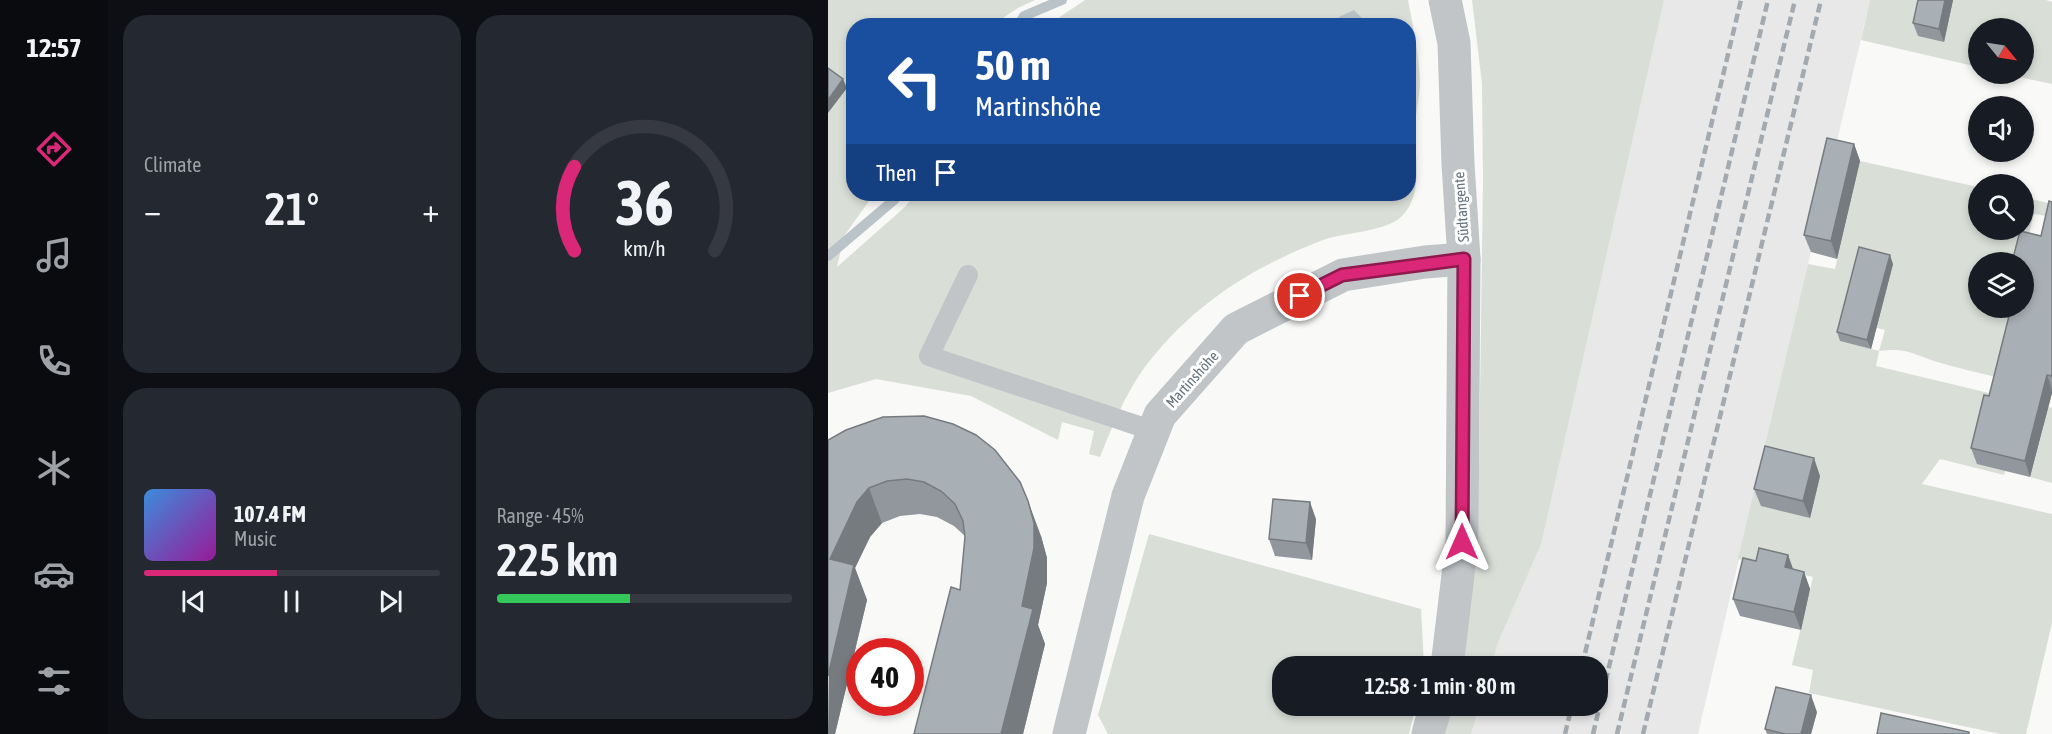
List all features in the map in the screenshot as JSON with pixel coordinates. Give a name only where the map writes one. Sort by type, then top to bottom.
[{"type":"street","name":"Südtangente","points":[[1445,0],[1454,43],[1464,259],[1462,542],[1448,656]]},
{"type":"street","name":"Martinshöhe","points":[[1069,734],[1128,496],[1160,415],[1236,329],[1342,275],[1464,259]]},
{"type":"street","points":[[1428,734],[1433,716]]},
{"type":"lane","points":[[968,275],[929,356],[1154,431]]},
{"type":"shaded area","points":[[828,0],[1035,0],[1003,18],[846,18],[846,201],[869,201],[844,236],[837,267],[910,201],[1411,201],[1401,217],[1394,222],[1375,229],[1332,237],[1296,251],[1246,277],[1201,309],[1160,348],[1142,371],[1124,402],[1100,457],[1089,454],[1094,431],[1062,422],[1058,440],[971,396],[876,379],[828,393]]},
{"type":"shaded area","points":[[1085,0],[1408,0],[1411,18],[1058,18]]},
{"type":"shaded area","points":[[1472,0],[1664,0],[1541,544],[1494,656],[1460,656],[1478,545],[1483,180],[1482,84]]},
{"type":"shaded area","points":[[1664,0],[1870,0],[1698,734],[1471,734],[1477,716],[1608,716],[1608,656],[1494,656]]},
{"type":"shaded area","points":[[1870,0],[2046,0],[2052,2],[2052,84],[2034,80],[2034,18],[1968,18],[1968,65],[1861,40]]},
{"type":"shaded area","points":[[1354,10],[1362,18],[1338,18]]},
{"type":"shaded area","points":[[1416,44],[1420,81],[1416,118]]},
{"type":"shaded area","points":[[1860,161],[1968,185],[1968,240],[2028,240],[2024,252],[1968,252],[1968,318],[2025,318],[2004,379],[1902,351],[1879,351],[1876,366],[2052,408],[2052,483],[2030,477],[2044,425],[2004,475],[1940,459],[1922,484],[2052,514],[2052,623],[2026,734],[2000,734],[1809,693],[1813,670],[1792,665],[1813,577],[1738,559],[1808,264],[1835,269]],"holes":[[[1845,319],[1885,330],[1879,351],[1840,341]]]},
{"type":"shaded area","points":[[2034,200],[2052,204],[2052,217],[2034,214]]},
{"type":"shaded area","points":[[1149,534],[1421,609],[1423,656],[1272,656],[1272,716],[1413,716],[1409,734],[1108,734],[1098,715]]},
{"type":"shaded area","points":[[1449,716],[1477,716],[1471,734],[1445,734]]},
{"type":"building","points":[[1918,0],[1945,0],[1939,29],[1913,23]]},
{"type":"building","points":[[828,68],[843,79],[828,100]]},
{"type":"building","points":[[1827,138],[1854,144],[1831,241],[1804,235]]},
{"type":"building","points":[[2049,201],[2052,202],[2052,376],[2047,375],[2025,461],[1971,448],[1984,395],[1989,396],[2008,318],[2034,318],[2034,252],[2015,252],[2018,240],[2034,240],[2034,234],[2041,236]]},
{"type":"building","points":[[1859,247],[1890,255],[1867,340],[1837,332]]},
{"type":"building","points":[[924,416],[953,424],[976,435],[995,450],[1020,482],[1028,501],[1034,523],[1034,548],[1022,606],[1033,609],[1001,734],[914,734],[919,716],[924,716],[924,694],[951,587],[960,590],[965,537],[963,521],[955,504],[941,491],[924,482],[907,479],[887,481],[869,488],[857,502],[830,559],[854,565],[828,676],[828,440],[846,430],[883,417]]},
{"type":"building","points":[[1765,446],[1814,458],[1803,501],[1754,489]]},
{"type":"building","points":[[1273,499],[1310,502],[1306,543],[1269,539]]},
{"type":"building","points":[[1759,548],[1788,555],[1785,567],[1804,572],[1794,612],[1733,599],[1743,558],[1756,561]]},
{"type":"building","points":[[1776,687],[1811,695],[1801,734],[1785,734],[1765,729]]},
{"type":"building","points":[[1881,713],[1969,732],[1969,734],[1877,734]]},
{"type":"waterway","points":[[1023,18],[1062,0]]},
{"type":"waterway","points":[[828,256],[893,201]]},
{"type":"railway","points":[[1584,656],[1741,0]]},
{"type":"railway","points":[[1593,734],[1768,0]]},
{"type":"railway","points":[[1617,734],[1795,0]]},
{"type":"railway","points":[[1643,734],[1821,0]]},
{"type":"railway","points":[[1565,734],[1569,716]]},
{"type":"route","points":[[1300,296],[1342,275],[1425,262],[1464,259],[1462,542]]}]
